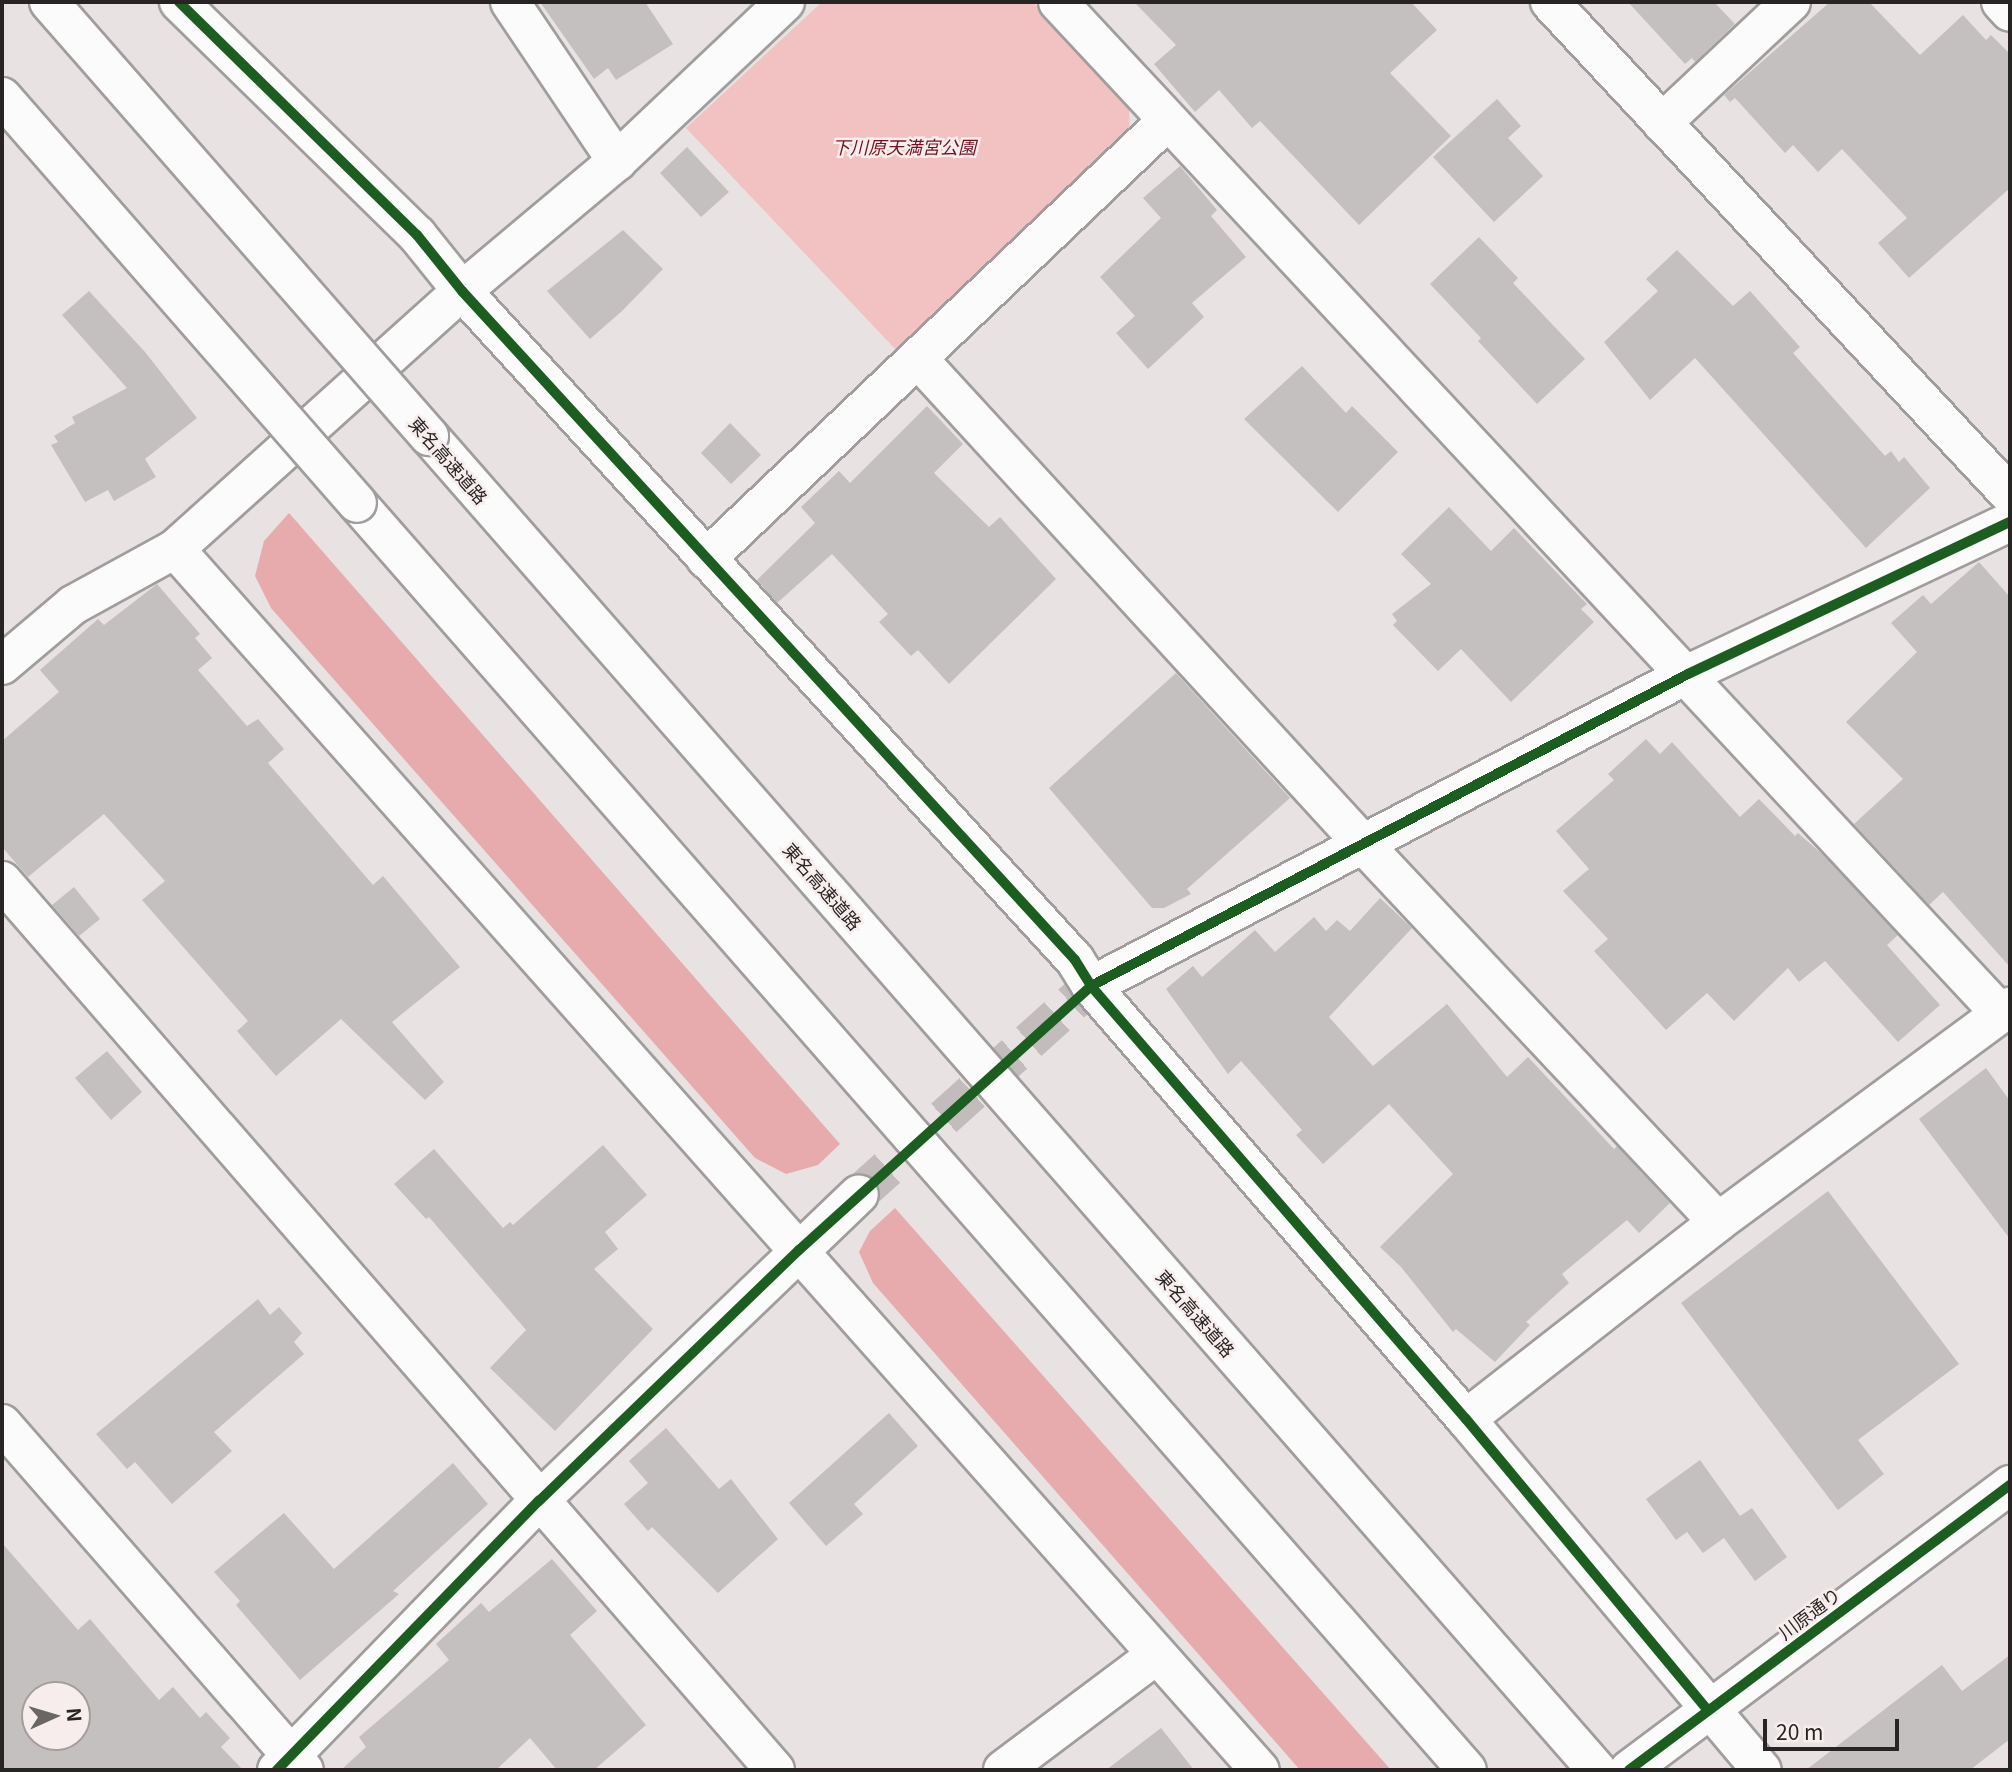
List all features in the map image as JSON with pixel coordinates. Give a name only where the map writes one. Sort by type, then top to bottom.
[{"type":"main road","name":"東名高速道路","points":[[49,2],[1587,1759]]},
{"type":"main road","points":[[178,2],[417,234],[463,291],[1075,960],[1091,985],[1466,1419],[1708,1710],[1762,1770]]},
{"type":"main road","points":[[510,2],[617,161]]},
{"type":"main road","points":[[2,665],[73,605],[175,549],[463,291],[617,161],[785,2]]},
{"type":"main road","points":[[1058,2],[1166,121],[2006,1010],[1718,1222],[1466,1419]]},
{"type":"main road","points":[[1550,2],[2010,495]]},
{"type":"main road","points":[[1662,123],[1791,2]]},
{"type":"main road","points":[[2001,2],[2010,12]]},
{"type":"main road","points":[[2,97],[1467,1770]]},
{"type":"main road","points":[[706,559],[919,360],[1166,121]]},
{"type":"main road","points":[[919,360],[1364,845],[1718,1222]]},
{"type":"main road","points":[[1091,985],[1688,674],[2010,522]]},
{"type":"main road","points":[[175,549],[1260,1770]]},
{"type":"main road","points":[[2,881],[775,1770]]},
{"type":"main road","points":[[2,1424],[291,1765],[540,1501],[859,1194]]},
{"type":"main road","name":"川原通り","points":[[1629,1770],[2010,1485]]},
{"type":"main road","points":[[1003,1770],[1156,1655]]},
{"type":"green space","name":"下川原天満宮公園","points":[[822,2],[1033,2],[1129,104],[1130,132],[898,352],[686,128]]},
{"type":"shaded area","points":[[289,513],[840,1144],[818,1165],[786,1174],[755,1158],[271,608],[255,576],[264,541]]},
{"type":"shaded area","points":[[895,1208],[1391,1770],[1300,1770],[873,1283],[859,1252],[870,1231]]},
{"type":"building","points":[[540,2],[645,2],[673,44],[616,80],[608,68],[594,79]]},
{"type":"building","points":[[1134,2],[1411,2],[1437,30],[1390,73],[1451,136],[1359,225],[1260,121],[1252,128],[1219,90],[1195,112],[1154,64],[1176,45]]},
{"type":"building","points":[[1628,2],[1714,2],[1735,24],[1695,62],[1692,58],[1685,64]]},
{"type":"building","points":[[1830,2],[1869,2],[1920,55],[1963,15],[1986,40],[1991,35],[2010,54],[2010,188],[1909,278],[1878,243],[1907,218],[1842,149],[1818,172],[1793,145],[1785,153],[1735,98],[1730,102],[1724,95]]},
{"type":"building","points":[[1497,99],[1521,126],[1508,138],[1543,176],[1494,222],[1433,157]]},
{"type":"building","points":[[687,147],[729,192],[701,217],[660,173]]},
{"type":"building","points":[[1180,166],[1217,210],[1211,216],[1246,257],[1192,303],[1204,317],[1148,369],[1116,333],[1135,316],[1100,277],[1161,218],[1143,198]]},
{"type":"building","points":[[623,230],[663,269],[590,339],[547,291]]},
{"type":"building","points":[[1479,237],[1518,278],[1513,283],[1585,359],[1537,404],[1478,341],[1481,338],[1430,284]]},
{"type":"building","points":[[1677,250],[1733,306],[1750,291],[1800,347],[1793,353],[1885,456],[1891,451],[1899,462],[1904,457],[1930,488],[1866,548],[1695,358],[1650,400],[1604,342],[1658,291],[1646,279]]},
{"type":"building","points":[[89,291],[145,352],[197,418],[145,459],[156,477],[114,501],[108,490],[85,502],[51,445],[58,442],[54,436],[75,423],[72,417],[127,388],[62,315]]},
{"type":"building","points":[[1302,366],[1346,413],[1352,406],[1398,452],[1338,512],[1244,419]]},
{"type":"building","points":[[927,406],[963,444],[934,473],[989,527],[1000,517],[1056,579],[949,684],[918,650],[911,656],[879,622],[888,614],[832,554],[777,603],[757,580],[815,523],[801,507],[839,471],[850,483]]},
{"type":"building","points":[[730,423],[761,455],[731,484],[701,453]]},
{"type":"building","points":[[1449,507],[1491,551],[1514,528],[1587,604],[1581,609],[1594,622],[1511,702],[1461,649],[1438,671],[1393,625],[1397,621],[1392,614],[1431,584],[1401,554]]},
{"type":"building","points":[[1979,562],[2010,597],[2010,967],[1943,892],[1929,905],[1854,824],[1903,779],[1846,722],[1917,652],[1891,623],[1923,595],[1931,604]]},
{"type":"building","points":[[157,584],[200,634],[195,638],[212,658],[198,670],[247,726],[258,719],[284,749],[268,763],[373,885],[383,876],[460,967],[392,1022],[444,1082],[425,1100],[341,1019],[276,1076],[237,1031],[248,1021],[142,900],[165,881],[104,814],[28,877],[2,847],[2,741],[59,692],[40,670],[98,619],[104,625]]},
{"type":"building","points":[[1176,673],[1290,798],[1187,889],[1191,894],[1164,908],[1152,908],[1049,788]]},
{"type":"building","points":[[1646,739],[1660,754],[1672,742],[1740,817],[1759,799],[1795,836],[1798,833],[1822,854],[1898,935],[1887,945],[1940,1005],[1898,1042],[1825,961],[1799,982],[1788,968],[1734,1021],[1707,993],[1666,1030],[1594,951],[1608,939],[1563,891],[1589,869],[1556,831],[1614,780],[1608,774]]},
{"type":"building","points":[[74,887],[100,919],[79,936],[52,905]]},
{"type":"building","points":[[1380,898],[1412,928],[1329,1017],[1373,1066],[1447,1004],[1507,1077],[1528,1057],[1614,1149],[1617,1146],[1670,1203],[1639,1233],[1627,1220],[1562,1274],[1569,1283],[1526,1322],[1530,1325],[1495,1362],[1456,1329],[1453,1332],[1401,1267],[1380,1247],[1453,1174],[1389,1104],[1323,1164],[1296,1135],[1302,1130],[1241,1061],[1228,1074],[1166,989],[1193,966],[1202,977],[1255,930],[1275,952],[1314,917],[1326,931],[1337,920],[1350,931]]},
{"type":"building","points":[[107,1051],[142,1092],[111,1120],[75,1078]]},
{"type":"building","points":[[1986,1068],[2010,1101],[2010,1239],[1919,1119]]},
{"type":"building","points":[[603,1145],[647,1195],[605,1232],[618,1249],[594,1269],[653,1329],[555,1431],[490,1368],[526,1330],[429,1217],[426,1219],[394,1184],[434,1149],[503,1228],[510,1222],[513,1225]]},
{"type":"building","points":[[1828,1191],[1959,1364],[1858,1440],[1884,1474],[1838,1510],[1681,1303]]},
{"type":"building","points":[[258,1299],[270,1315],[279,1307],[302,1333],[294,1342],[304,1354],[214,1432],[232,1451],[172,1504],[135,1462],[127,1469],[96,1434]]},
{"type":"building","points":[[889,1413],[918,1446],[854,1504],[863,1514],[826,1546],[789,1503]]},
{"type":"building","points":[[666,1428],[719,1489],[731,1479],[778,1539],[718,1593],[652,1527],[648,1531],[624,1504],[648,1483],[629,1461]]},
{"type":"building","points":[[1700,1460],[1740,1516],[1752,1508],[1787,1557],[1755,1581],[1724,1538],[1703,1553],[1687,1532],[1676,1540],[1646,1499]]},
{"type":"building","points":[[453,1463],[488,1504],[393,1591],[399,1594],[300,1680],[236,1605],[240,1601],[214,1572],[284,1513],[334,1569]]},
{"type":"building","points":[[2,1543],[78,1630],[90,1619],[159,1700],[173,1687],[200,1718],[206,1712],[230,1738],[221,1747],[243,1770],[2,1770]]},
{"type":"building","points":[[552,1559],[597,1611],[570,1635],[646,1725],[594,1770],[557,1770],[530,1738],[496,1770],[341,1770],[366,1747],[359,1737],[449,1660],[436,1644],[481,1603],[489,1612]]},
{"type":"building","points":[[2010,1655],[2010,1739],[1970,1770],[1806,1770],[1942,1665],[1962,1691]]},
{"type":"building","points":[[1161,1728],[1194,1770],[1106,1770]]},
{"type":"tunnel","points":[[859,1194],[1091,986]]},
{"type":"cycle path","points":[[179,2],[417,235],[462,291],[1075,960],[1091,986],[1466,1419],[1708,1710]]},
{"type":"cycle path","points":[[277,1770],[539,1501],[799,1250],[1091,986],[1688,674],[2010,522]]},
{"type":"cycle path","points":[[1629,1770],[2010,1485]]}]
